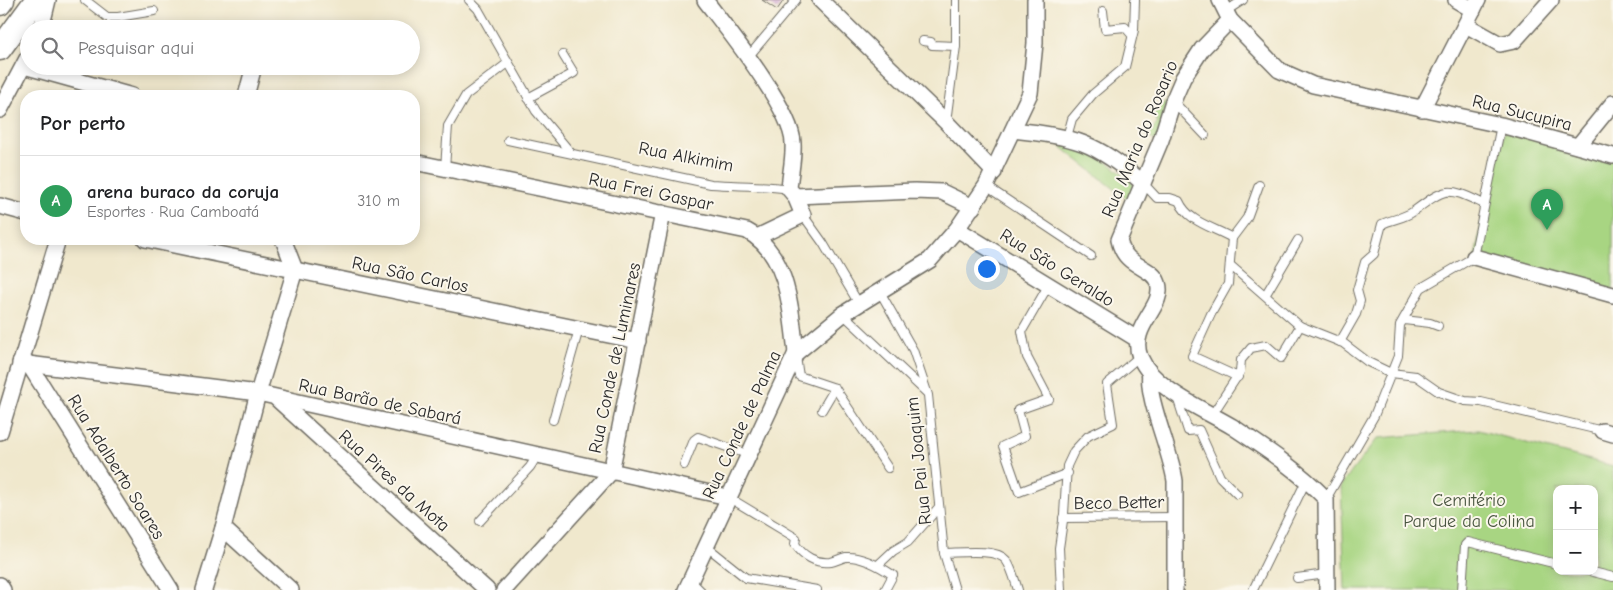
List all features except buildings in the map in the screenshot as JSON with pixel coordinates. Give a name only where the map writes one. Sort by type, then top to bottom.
[{"type":"main road","points":[[0,4],[3,0]]},
{"type":"main road","points":[[21,20],[36,0]]},
{"type":"main road","points":[[0,49],[20,22]]},
{"type":"street","points":[[43,20],[48,0]]},
{"type":"street","points":[[705,0],[748,56],[787,121],[793,142],[792,193],[803,215],[757,237],[775,260],[788,294],[796,353]]},
{"type":"street","points":[[820,0],[946,122],[994,172]]},
{"type":"street","name":"Rua Conde de Palma","points":[[692,587],[706,546],[747,454],[796,353],[843,314],[930,260],[957,229],[986,186],[1030,93],[1035,43],[1036,0]]},
{"type":"street","points":[[1422,109],[1476,5],[1456,0]]},
{"type":"street","points":[[1466,25],[1500,44],[1514,41],[1551,0]]},
{"type":"street","name":"Rua Maria do Rosario","points":[[1137,339],[1159,294],[1159,284],[1154,275],[1130,261],[1121,249],[1119,240],[1161,140],[1173,102],[1192,62],[1225,10]]},
{"type":"street","name":"Rua Sucupira","points":[[1225,10],[1279,70],[1314,85],[1501,125],[1613,156]]},
{"type":"street","points":[[0,110],[20,72]]},
{"type":"street","points":[[68,75],[114,90]]},
{"type":"street","points":[[248,90],[252,75]]},
{"type":"street","points":[[1578,146],[1613,103]]},
{"type":"street","points":[[1013,130],[1067,137],[1091,145],[1114,158],[1143,183]]},
{"type":"street","name":"Rua Frei Gaspar","points":[[420,163],[747,231],[757,237]]},
{"type":"street","name":"Rua Alkimim","points":[[792,193],[942,192],[973,207]]},
{"type":"street","points":[[0,206],[20,211]]},
{"type":"street","name":"Rua Conde de Luminares","points":[[504,590],[611,472],[663,213]]},
{"type":"street","name":"Rua São Geraldo","points":[[957,229],[1137,339]]},
{"type":"street","points":[[0,432],[24,363],[56,245]]},
{"type":"street","name":"Rua São Carlos","points":[[174,245],[638,341]]},
{"type":"street","points":[[204,590],[224,528],[258,394],[295,270],[285,245]]},
{"type":"street","points":[[1474,257],[1613,295]]},
{"type":"street","points":[[1137,339],[1140,356],[1150,373],[1175,393],[1212,415],[1307,479],[1326,499],[1327,590]]},
{"type":"street","name":"Rua Barão de Sabará","points":[[24,363],[258,394],[728,497]]},
{"type":"street","name":"Rua Adalberto Soares","points":[[24,363],[171,590]]},
{"type":"street","points":[[1150,373],[1150,390],[1173,465],[1176,590]]},
{"type":"street","name":"Rua Pires da Mota","points":[[276,399],[486,590]]},
{"type":"street","points":[[224,528],[291,590]]},
{"type":"street","points":[[0,585],[3,590]]},
{"type":"lane","points":[[84,0],[107,17],[154,11]]},
{"type":"lane","points":[[469,0],[478,9],[528,98],[571,153]]},
{"type":"lane","points":[[748,56],[796,0]]},
{"type":"lane","points":[[946,122],[956,46],[956,0]]},
{"type":"lane","points":[[1067,137],[1072,118],[1094,94],[1125,67],[1132,35],[1134,0]]},
{"type":"lane","points":[[1225,10],[1243,0]]},
{"type":"lane","points":[[1103,11],[1105,29],[1125,28],[1132,35]]},
{"type":"lane","points":[[923,41],[931,42],[932,45],[956,46]]},
{"type":"lane","points":[[528,98],[574,73],[563,55]]},
{"type":"lane","points":[[445,168],[448,126],[466,95],[508,63]]},
{"type":"lane","points":[[1173,102],[1205,135]]},
{"type":"lane","points":[[1326,499],[1374,416],[1398,356],[1400,325],[1422,288],[1474,257],[1501,125]]},
{"type":"lane","name":"Rua Alkimim","points":[[508,140],[711,184],[744,187],[771,186],[792,193]]},
{"type":"lane","points":[[1143,183],[1157,198],[1170,198],[1179,201],[1183,211],[1194,220],[1232,238]]},
{"type":"lane","points":[[986,186],[1091,256]]},
{"type":"lane","points":[[1238,377],[1192,356],[1210,314],[1228,284],[1232,238],[1247,218],[1258,186]]},
{"type":"lane","points":[[1340,342],[1356,314],[1360,301],[1357,290],[1365,262],[1374,254],[1382,224],[1395,217],[1405,216],[1446,191],[1454,190],[1484,204]]},
{"type":"lane","points":[[803,215],[823,243],[859,304]]},
{"type":"lane","points":[[1266,294],[1298,240]]},
{"type":"lane","points":[[1230,265],[1266,294],[1300,326],[1340,342],[1368,362],[1391,374],[1416,376],[1439,392],[1466,401],[1481,402],[1608,432]]},
{"type":"lane","points":[[1048,286],[1022,331],[1027,357],[1049,399],[1018,410],[1025,436],[1003,446],[1019,492],[1068,473]]},
{"type":"lane","name":"Rua Pai Joaquim","points":[[879,290],[913,350],[928,395],[944,552],[950,578],[956,590]]},
{"type":"lane","points":[[843,314],[928,395]]},
{"type":"lane","points":[[1404,320],[1430,323],[1438,326]]},
{"type":"lane","points":[[1212,415],[1238,377],[1241,360],[1252,348],[1266,345],[1281,358],[1300,326]]},
{"type":"lane","points":[[553,420],[579,329]]},
{"type":"lane","points":[[796,353],[799,376],[835,388],[888,468]]},
{"type":"lane","points":[[1061,590],[1059,548],[1068,473],[1067,466],[1074,451],[1088,436],[1113,424],[1106,384],[1140,356]]},
{"type":"lane","points":[[822,410],[835,388]]},
{"type":"lane","points":[[1175,393],[1188,431],[1199,430],[1220,477],[1237,494]]},
{"type":"lane","points":[[684,465],[694,440],[698,438],[747,454]]},
{"type":"lane","points":[[480,521],[530,467],[537,456]]},
{"type":"lane","points":[[1253,590],[1307,479]]},
{"type":"lane","points":[[728,497],[796,538],[795,544],[810,559],[818,562],[830,562],[847,557],[878,565],[893,575],[885,590]]},
{"type":"lane","points":[[878,565],[908,542],[939,507]]},
{"type":"lane","name":"Beco Better","points":[[1063,518],[1175,517]]},
{"type":"lane","points":[[1462,590],[1465,545],[1468,542],[1553,563]]},
{"type":"lane","points":[[706,546],[746,578],[817,590]]},
{"type":"lane","points":[[944,552],[976,552],[1000,556],[1007,561],[1018,590]]},
{"type":"lane","points":[[1598,573],[1613,577]]},
{"type":"lane","points":[[1296,578],[1326,574]]},
{"type":"green space","points":[[1167,102],[1157,142],[1146,135],[1158,123],[1150,108]]},
{"type":"green space","points":[[1505,129],[1613,157],[1613,294],[1475,257],[1485,204]]},
{"type":"green space","points":[[1060,146],[1083,149],[1113,166],[1139,189],[1131,202]]},
{"type":"green space","name":"Cemitério Parque da Colina","points":[[1478,430],[1613,466],[1613,590],[1345,590],[1341,485],[1378,438]]},
{"type":"place","name":"arena buraco da coruja","points":[[1547,230]]}]
